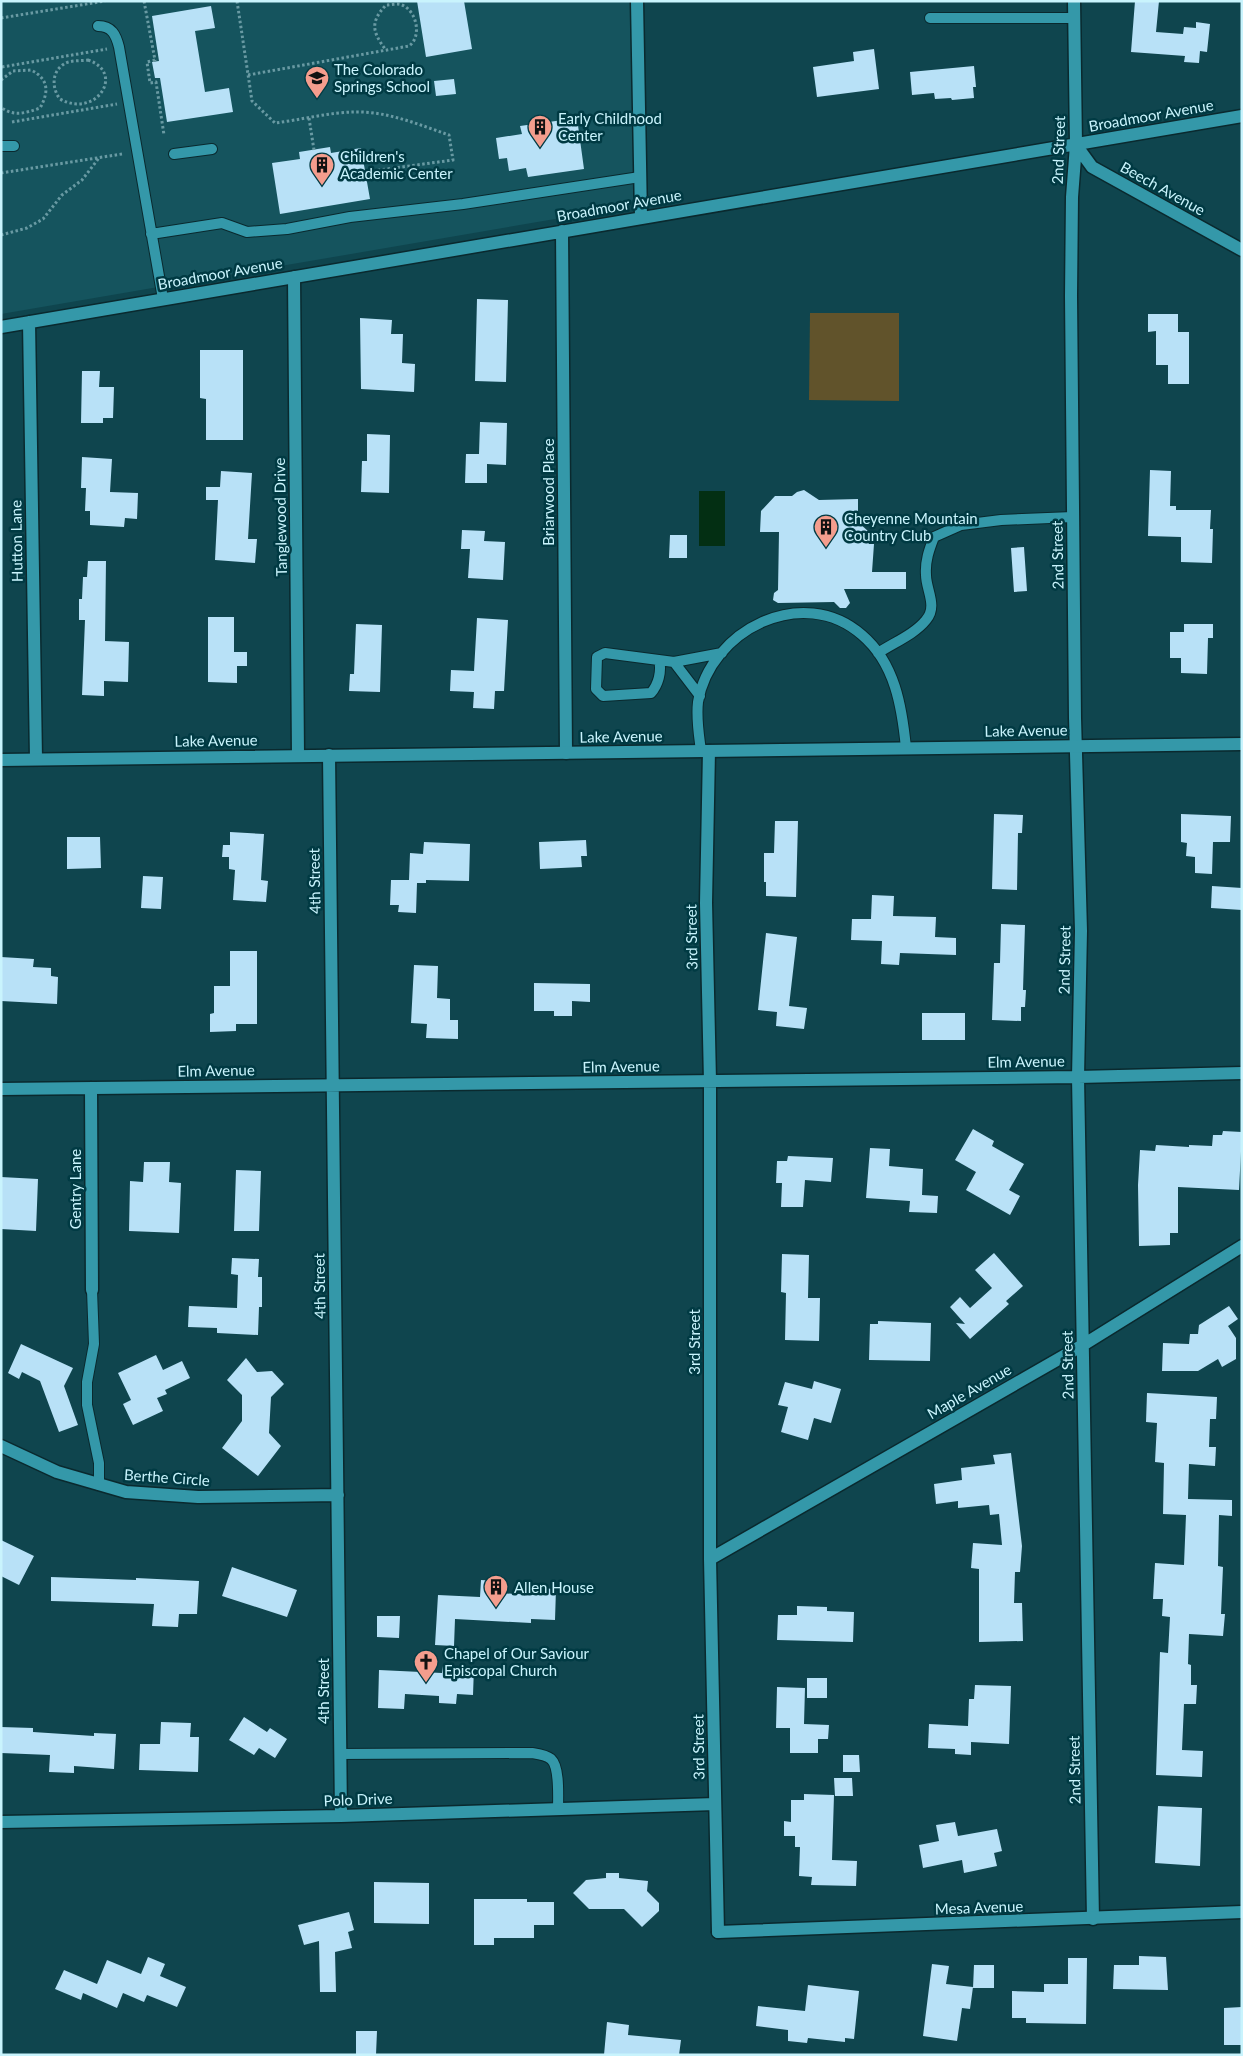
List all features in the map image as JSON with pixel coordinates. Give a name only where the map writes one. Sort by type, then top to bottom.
[{"type":"street","points":[[638,1],[641,218]]},
{"type":"street","name":"2nd Street","points":[[1074,1],[1076,145],[1072,197],[1071,277],[1076,745],[1081,931],[1078,1077],[1093,1919]]},
{"type":"street","name":"Broadmoor Avenue","points":[[1,327],[1242,116]]},
{"type":"street","name":"Beech Avenue","points":[[1076,145],[1092,167],[1242,250]]},
{"type":"street","name":"Briarwood Place","points":[[562,231],[566,753]]},
{"type":"street","name":"Tanglewood Drive","points":[[294,278],[298,755]]},
{"type":"street","name":"Hutton Lane","points":[[29,322],[36,760]]},
{"type":"street","name":"Lake Avenue","points":[[1,760],[1242,744]]},
{"type":"street","name":"3rd Street","points":[[705,751],[710,1081],[710,1559],[718,1932]]},
{"type":"street","name":"4th Street","points":[[330,755],[341,1816]]},
{"type":"street","name":"Elm Avenue","points":[[1,1088],[1078,1077],[1242,1073]]},
{"type":"street","name":"Gentry Lane","points":[[91,1088],[92,1290]]},
{"type":"street","name":"Maple Avenue","points":[[710,1559],[1083,1344],[1242,1246]]},
{"type":"street","name":"Berthe Circle","points":[[1,1446],[57,1472],[126,1492],[161,1496],[338,1495]]},
{"type":"street","name":"Polo Drive","points":[[1,1822],[341,1816],[716,1804]]},
{"type":"street","name":"Mesa Avenue","points":[[718,1932],[1242,1912]]},
{"type":"lane","points":[[930,18],[1075,18]]},
{"type":"lane","points":[[98,26],[110,28],[114,33],[119,48],[163,299]]},
{"type":"lane","points":[[1,146],[14,146]]},
{"type":"lane","points":[[174,154],[212,148]]},
{"type":"lane","points":[[152,234],[222,223],[247,232],[287,229],[350,217],[462,204],[640,177]]},
{"type":"lane","points":[[878,653],[926,620],[931,608],[931,598],[926,577],[926,556],[934,537],[961,525],[1001,520],[1073,517]]},
{"type":"lane","points":[[705,751],[698,726],[700,696],[707,676],[722,653],[738,637],[764,620],[777,616],[804,613],[834,619],[849,626],[862,634],[878,653],[894,683],[904,722],[906,748]]},
{"type":"lane","points":[[659,660],[660,669],[657,686],[651,693],[603,696],[596,689],[597,657],[605,653],[659,660],[674,662],[722,653]]},
{"type":"lane","points":[[674,662],[700,696]]},
{"type":"lane","points":[[92,1290],[94,1344],[87,1382],[87,1405],[99,1463],[99,1485]]},
{"type":"lane","points":[[340,1754],[532,1753],[542,1755],[551,1759],[556,1766],[558,1809]]},
{"type":"path","points":[[1,18],[105,1]]},
{"type":"path","points":[[144,1],[155,60],[147,62],[150,83],[156,82],[164,135]]},
{"type":"path","points":[[237,1],[252,100],[275,123],[355,112],[376,114],[418,124],[449,135],[453,160],[365,172]]},
{"type":"path","points":[[248,75],[409,46],[414,42],[416,36],[414,17],[407,8],[400,4],[385,3],[375,16],[374,29],[378,41],[386,50]]},
{"type":"path","points":[[2,67],[119,48]]},
{"type":"path","points":[[73,55],[75,61]]},
{"type":"path","points":[[88,60],[97,63],[104,70],[106,86],[102,94],[95,100],[75,105],[60,99],[54,87],[57,71],[64,63],[75,61],[88,60]]},
{"type":"path","points":[[17,64],[18,70]]},
{"type":"path","points":[[1,80],[5,75],[18,70],[31,70],[44,80],[47,88],[46,98],[40,108],[19,114],[6,111],[1,106]]},
{"type":"path","points":[[47,88],[54,87]]},
{"type":"path","points":[[12,122],[128,102]]},
{"type":"path","points":[[82,104],[83,110]]},
{"type":"path","points":[[27,113],[28,120]]},
{"type":"path","points":[[308,118],[314,150]]},
{"type":"path","points":[[1,174],[122,154]]},
{"type":"path","points":[[1,235],[27,228],[42,219],[62,195],[82,180],[98,158]]},
{"type":"shaded area","name":"The Colorado Springs School","points":[[1,1],[631,1],[634,197],[631,203],[625,207],[1,314]]},
{"type":"shaded area","points":[[810,313],[899,313],[899,401],[809,400]]},
{"type":"shaded area","points":[[699,491],[725,491],[725,546],[699,546]]},
{"type":"building","points":[[417,1],[464,1],[472,49],[426,57]]},
{"type":"building","points":[[1135,1],[1159,1],[1156,32],[1183,34],[1184,27],[1196,28],[1196,22],[1210,24],[1207,52],[1200,51],[1199,63],[1184,62],[1185,56],[1131,52]]},
{"type":"building","points":[[211,6],[215,28],[195,31],[205,92],[229,88],[233,112],[167,122],[160,78],[155,78],[152,62],[159,61],[152,16]]},
{"type":"building","points":[[874,49],[879,89],[817,97],[813,67],[854,61],[853,52]]},
{"type":"building","points":[[974,66],[976,87],[973,87],[974,98],[935,99],[934,93],[912,95],[910,72]]},
{"type":"building","points":[[454,79],[456,94],[436,96],[434,81]]},
{"type":"building","name":"Early Childhood Center","points":[[577,118],[584,169],[528,177],[526,168],[509,171],[507,158],[499,159],[496,138],[522,134],[520,126]]},
{"type":"building","name":"Children's Academic Center","points":[[330,147],[331,153],[361,148],[370,199],[280,214],[272,163],[300,159],[299,152]]},
{"type":"building","points":[[477,299],[508,300],[506,382],[475,381]]},
{"type":"building","points":[[1148,314],[1178,314],[1178,332],[1189,332],[1189,384],[1168,384],[1168,365],[1156,365],[1156,331],[1148,332]]},
{"type":"building","points":[[360,318],[392,320],[391,334],[403,334],[402,363],[415,364],[414,392],[361,389]]},
{"type":"building","points":[[200,350],[243,350],[243,440],[206,440],[206,399],[200,398]]},
{"type":"building","points":[[82,371],[100,371],[99,387],[114,387],[113,418],[103,418],[103,423],[81,423]]},
{"type":"building","points":[[480,422],[507,423],[506,465],[487,464],[487,483],[465,483],[466,454],[479,454]]},
{"type":"building","points":[[367,434],[390,435],[389,493],[361,492],[362,461],[367,461]]},
{"type":"building","points":[[82,457],[112,459],[110,492],[138,493],[137,519],[125,518],[124,527],[90,525],[90,511],[85,511],[86,488],[81,488]]},
{"type":"building","points":[[1150,470],[1171,471],[1170,506],[1176,506],[1176,510],[1211,510],[1210,529],[1213,529],[1212,563],[1181,562],[1181,537],[1148,536]]},
{"type":"building","points":[[221,471],[252,473],[248,539],[257,539],[255,563],[215,560],[218,500],[206,500],[206,487],[220,487]]},
{"type":"building","name":"Cheyenne Mountain Country Club","points":[[804,490],[819,500],[858,499],[858,522],[869,532],[869,544],[874,544],[872,572],[906,572],[906,589],[844,589],[850,603],[846,608],[840,608],[834,602],[778,603],[773,600],[774,593],[778,590],[779,532],[760,532],[761,511],[775,496],[792,496]]},
{"type":"building","points":[[462,530],[485,531],[484,541],[505,542],[503,580],[468,578],[470,549],[461,549]]},
{"type":"building","points":[[670,535],[687,535],[687,558],[669,558]]},
{"type":"building","points":[[1024,547],[1027,591],[1014,592],[1011,548]]},
{"type":"building","points":[[88,561],[106,561],[105,641],[129,642],[128,682],[104,681],[104,696],[82,695],[85,620],[79,620],[79,599],[82,599],[83,577],[87,577]]},
{"type":"building","points":[[208,617],[234,617],[234,652],[247,652],[247,666],[237,666],[237,683],[208,682]]},
{"type":"building","points":[[477,618],[508,620],[504,691],[495,691],[494,709],[473,708],[474,692],[450,691],[451,670],[474,671]]},
{"type":"building","points":[[356,624],[382,625],[380,692],[349,691],[350,674],[354,674]]},
{"type":"building","points":[[1184,624],[1213,624],[1213,638],[1208,638],[1207,674],[1181,673],[1181,658],[1170,658],[1170,632],[1184,632]]},
{"type":"building","points":[[994,814],[1023,815],[1022,833],[1018,833],[1017,890],[992,889]]},
{"type":"building","points":[[1181,814],[1231,816],[1230,842],[1213,842],[1212,874],[1195,873],[1195,857],[1186,856],[1187,843],[1181,842]]},
{"type":"building","points":[[775,821],[798,821],[796,897],[766,896],[764,853],[774,853]]},
{"type":"building","points":[[230,832],[264,834],[261,880],[268,881],[266,902],[233,900],[235,870],[229,869],[229,857],[222,857],[223,845],[230,845]]},
{"type":"building","points":[[67,837],[100,837],[101,868],[67,869]]},
{"type":"building","points":[[586,840],[587,856],[581,856],[582,867],[540,869],[539,842]]},
{"type":"building","points":[[424,842],[470,844],[469,881],[426,880],[426,883],[417,883],[416,913],[398,912],[399,905],[390,905],[391,880],[409,880],[410,853],[423,854]]},
{"type":"building","points":[[143,876],[163,877],[161,909],[141,908]]},
{"type":"building","points":[[1212,886],[1242,888],[1242,910],[1211,908]]},
{"type":"building","points":[[872,895],[894,896],[893,916],[936,917],[935,937],[956,938],[956,955],[900,953],[899,965],[881,964],[882,941],[851,940],[852,919],[871,919]]},
{"type":"building","points":[[1001,924],[1025,925],[1023,990],[1026,990],[1025,1007],[1021,1007],[1021,1021],[992,1020],[994,963],[1000,963]]},
{"type":"building","points":[[766,933],[797,937],[789,1006],[807,1008],[804,1029],[776,1026],[777,1012],[758,1010]]},
{"type":"building","points":[[230,951],[257,951],[257,1024],[236,1024],[236,1031],[210,1032],[210,1014],[214,1013],[214,986],[230,986]]},
{"type":"building","points":[[1,957],[34,959],[33,967],[51,968],[51,976],[58,977],[57,1004],[1,1001]]},
{"type":"building","points":[[414,965],[438,966],[437,998],[450,999],[450,1020],[458,1020],[458,1039],[426,1038],[427,1024],[411,1023]]},
{"type":"building","points":[[534,983],[590,984],[590,1002],[572,1001],[572,1016],[554,1016],[554,1011],[534,1011]]},
{"type":"building","points":[[922,1013],[965,1013],[965,1040],[922,1040]]},
{"type":"building","points":[[973,1129],[994,1141],[992,1146],[1024,1164],[1009,1190],[1020,1196],[1010,1215],[966,1190],[976,1172],[955,1160]]},
{"type":"building","points":[[1223,1131],[1242,1132],[1239,1190],[1178,1187],[1178,1233],[1170,1233],[1170,1245],[1139,1246],[1138,1185],[1140,1150],[1155,1151],[1156,1145],[1212,1146],[1213,1135],[1222,1135]]},
{"type":"building","points":[[870,1148],[890,1149],[889,1166],[923,1169],[922,1195],[938,1196],[937,1213],[909,1212],[910,1201],[866,1198]]},
{"type":"building","points":[[788,1156],[833,1158],[831,1182],[805,1180],[803,1207],[781,1207],[782,1183],[776,1183],[777,1161],[787,1161]]},
{"type":"building","points":[[144,1162],[170,1162],[169,1182],[181,1183],[179,1233],[129,1231],[130,1181],[143,1182]]},
{"type":"building","points":[[236,1170],[261,1171],[259,1231],[234,1231]]},
{"type":"building","points":[[1,1177],[38,1179],[36,1231],[1,1229]]},
{"type":"building","points":[[994,1253],[1023,1286],[1006,1301],[1009,1304],[970,1339],[956,1323],[965,1324],[950,1307],[960,1297],[970,1308],[992,1288],[975,1270]]},
{"type":"building","points":[[782,1254],[809,1255],[808,1298],[820,1298],[819,1341],[785,1340],[786,1293],[781,1292]]},
{"type":"building","points":[[232,1258],[259,1259],[258,1277],[262,1277],[262,1307],[259,1307],[258,1335],[217,1333],[217,1328],[188,1327],[189,1306],[237,1308],[238,1275],[231,1274]]},
{"type":"building","points":[[1229,1306],[1238,1319],[1228,1326],[1236,1338],[1236,1359],[1222,1367],[1218,1359],[1198,1371],[1162,1371],[1163,1343],[1189,1344],[1190,1334],[1198,1334],[1199,1325]]},
{"type":"building","points":[[878,1321],[931,1323],[930,1361],[869,1360],[870,1324],[878,1324]]},
{"type":"building","points":[[21,1344],[73,1368],[64,1386],[78,1425],[59,1432],[40,1381],[22,1372],[19,1379],[8,1373]]},
{"type":"building","points":[[156,1355],[163,1370],[182,1361],[190,1378],[165,1390],[167,1394],[157,1398],[163,1411],[133,1425],[123,1404],[131,1400],[118,1373]]},
{"type":"building","points":[[246,1358],[257,1372],[272,1371],[284,1384],[271,1397],[269,1433],[281,1446],[258,1476],[222,1448],[242,1421],[242,1395],[227,1380]]},
{"type":"building","points":[[814,1381],[841,1389],[831,1423],[814,1418],[808,1440],[781,1432],[788,1407],[778,1405],[785,1382],[812,1389]]},
{"type":"building","points":[[1147,1393],[1217,1397],[1216,1419],[1210,1419],[1209,1447],[1216,1447],[1215,1466],[1189,1464],[1188,1499],[1232,1500],[1232,1516],[1219,1515],[1218,1566],[1223,1567],[1221,1614],[1225,1614],[1223,1636],[1189,1634],[1188,1664],[1191,1665],[1191,1685],[1197,1685],[1196,1704],[1184,1704],[1182,1750],[1203,1751],[1202,1777],[1156,1775],[1160,1652],[1168,1653],[1170,1617],[1162,1616],[1163,1599],[1153,1599],[1155,1563],[1184,1565],[1186,1515],[1163,1514],[1164,1463],[1155,1462],[1157,1423],[1146,1422]]},
{"type":"building","points":[[1011,1453],[1022,1546],[1020,1572],[1015,1572],[1014,1603],[1022,1603],[1023,1641],[979,1642],[979,1569],[971,1568],[973,1543],[1002,1545],[999,1514],[990,1515],[989,1505],[958,1508],[958,1501],[936,1504],[934,1484],[962,1480],[961,1468],[995,1464],[993,1455]]},
{"type":"building","points":[[1,1540],[34,1556],[19,1585],[1,1576]]},
{"type":"building","points":[[232,1567],[297,1590],[287,1617],[222,1596]]},
{"type":"building","points":[[51,1577],[199,1581],[197,1614],[179,1614],[178,1627],[152,1626],[154,1604],[51,1601]]},
{"type":"building","name":"Allen House","points":[[481,1580],[496,1581],[496,1593],[538,1595],[539,1588],[556,1589],[555,1620],[531,1619],[531,1623],[455,1619],[454,1646],[435,1645],[438,1595],[480,1597]]},
{"type":"building","points":[[797,1606],[827,1607],[827,1611],[854,1612],[853,1642],[777,1640],[778,1615],[797,1615]]},
{"type":"building","points":[[377,1616],[400,1616],[399,1638],[377,1637]]},
{"type":"building","name":"Chapel of Our Saviour Episcopal Church","points":[[443,1666],[474,1667],[473,1695],[457,1694],[456,1704],[439,1703],[439,1696],[405,1694],[404,1709],[378,1708],[379,1670],[442,1673]]},
{"type":"building","points":[[807,1678],[827,1678],[827,1698],[807,1698]]},
{"type":"building","points":[[975,1685],[1011,1686],[1009,1744],[971,1742],[971,1755],[955,1754],[955,1749],[928,1748],[929,1724],[968,1726],[969,1699],[974,1699]]},
{"type":"building","points":[[777,1687],[805,1688],[804,1724],[829,1725],[828,1739],[818,1739],[818,1753],[790,1753],[790,1728],[776,1728]]},
{"type":"building","points":[[244,1717],[267,1732],[270,1728],[287,1739],[275,1758],[259,1748],[254,1755],[229,1740]]},
{"type":"building","points":[[161,1722],[191,1723],[190,1737],[199,1737],[198,1772],[139,1770],[140,1744],[160,1744]]},
{"type":"building","points":[[1,1727],[33,1728],[33,1732],[94,1736],[94,1733],[116,1734],[114,1769],[74,1766],[74,1773],[49,1772],[50,1755],[1,1753]]},
{"type":"building","points":[[843,1755],[859,1755],[860,1772],[843,1772]]},
{"type":"building","points":[[834,1778],[852,1778],[853,1796],[835,1796]]},
{"type":"building","points":[[804,1794],[834,1795],[832,1860],[857,1861],[856,1886],[811,1885],[812,1877],[799,1876],[800,1847],[795,1847],[795,1836],[784,1836],[784,1821],[791,1822],[791,1800],[804,1800]]},
{"type":"building","points":[[1158,1806],[1202,1808],[1200,1866],[1155,1863]]},
{"type":"building","points":[[955,1822],[958,1836],[997,1829],[1002,1851],[994,1853],[997,1866],[964,1873],[962,1860],[923,1868],[919,1845],[939,1841],[936,1825]]},
{"type":"building","points":[[606,1873],[619,1873],[619,1878],[648,1881],[647,1891],[659,1903],[659,1911],[642,1927],[624,1909],[589,1909],[573,1893],[586,1880],[606,1878]]},
{"type":"building","points":[[374,1882],[429,1883],[429,1924],[374,1923]]},
{"type":"building","points":[[474,1899],[527,1899],[527,1902],[554,1902],[554,1925],[534,1925],[534,1938],[494,1938],[494,1945],[474,1945]]},
{"type":"building","points":[[349,1912],[354,1930],[348,1932],[352,1948],[335,1952],[336,1992],[320,1992],[319,1941],[304,1945],[298,1925]]},
{"type":"building","points":[[1139,1956],[1166,1957],[1168,1990],[1113,1989],[1114,1965],[1139,1965]]},
{"type":"building","points":[[148,1957],[165,1964],[160,1976],[186,1987],[177,2007],[147,1995],[144,2002],[123,1993],[117,2008],[83,1993],[81,2000],[55,1989],[64,1970],[97,1984],[107,1960],[141,1974]]},
{"type":"building","points":[[1068,1958],[1087,1958],[1086,2024],[1026,2023],[1026,2018],[1012,2018],[1012,1991],[1044,1992],[1044,1984],[1068,1984]]},
{"type":"building","points":[[932,1964],[949,1966],[946,1984],[973,1987],[970,2009],[962,2008],[957,2041],[923,2036]]},
{"type":"building","points":[[974,1965],[994,1965],[994,1988],[973,1988]]},
{"type":"building","points":[[808,1985],[859,1991],[854,2039],[845,2038],[845,2042],[808,2038],[807,2043],[788,2041],[788,2030],[756,2026],[758,2006],[805,2011]]},
{"type":"building","points":[[1242,2007],[1242,2045],[1224,2045],[1224,2008]]},
{"type":"building","points":[[607,2022],[629,2025],[628,2035],[681,2040],[679,2055],[604,2055]]},
{"type":"building","points":[[356,2031],[377,2031],[376,2055],[356,2055]]},
{"type":"place","name":"The Colorado Springs School","points":[[317,99]]},
{"type":"place","name":"Early Childhood Center","points":[[540,148]]},
{"type":"place","name":"Children's Academic Center","points":[[322,186]]},
{"type":"place","name":"Cheyenne Mountain Country Club","points":[[826,548]]},
{"type":"place","name":"Allen House","points":[[496,1608]]},
{"type":"place","name":"Chapel of Our Saviour Episcopal Church","points":[[426,1683]]}]
